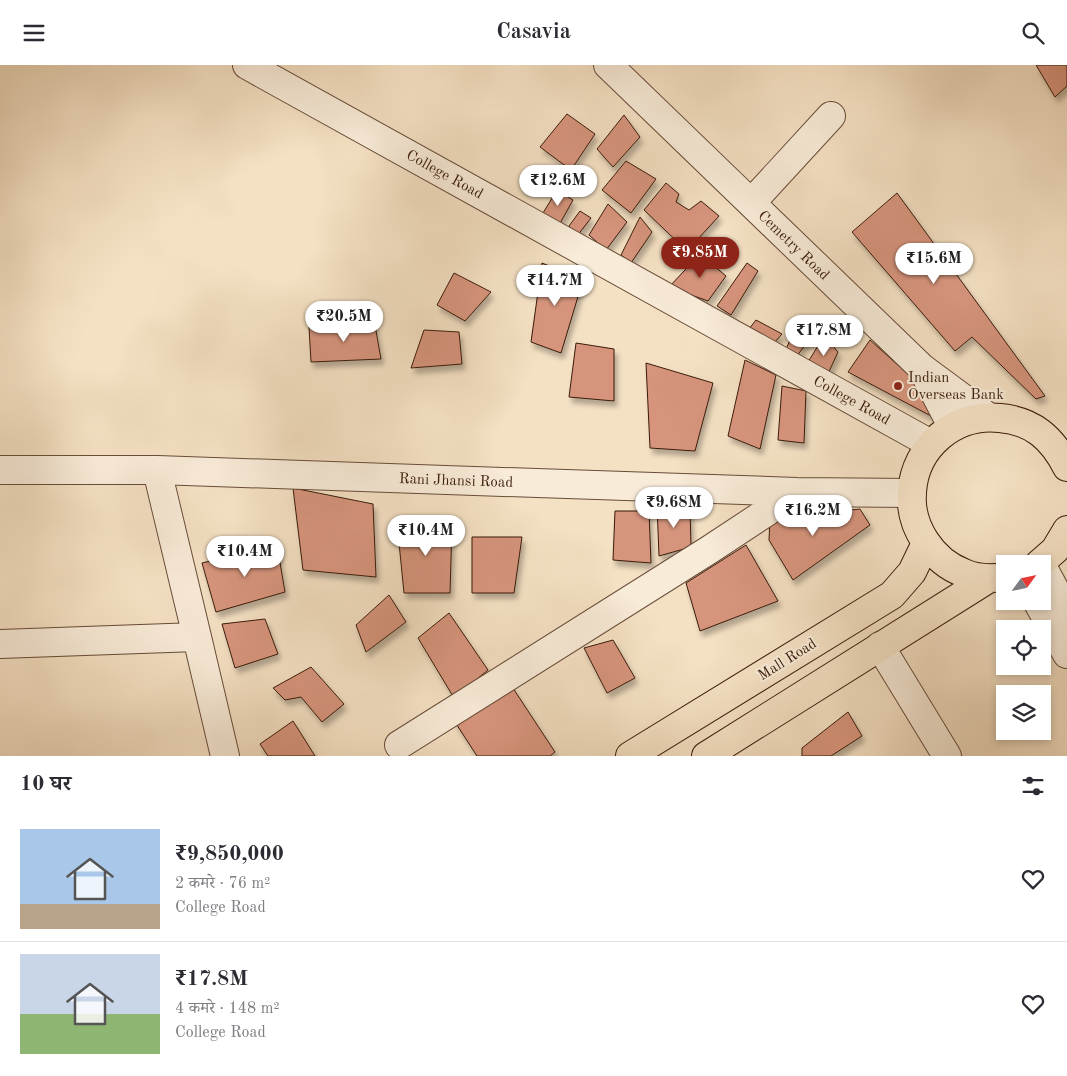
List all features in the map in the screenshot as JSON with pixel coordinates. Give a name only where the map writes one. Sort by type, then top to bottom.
[{"type":"main road","points":[[996,578],[964,573],[942,561],[926,543],[914,519],[912,493],[918,466],[932,444],[952,426],[966,420],[987,416],[1013,419],[1037,430],[1064,455]]},
{"type":"main road","points":[[1050,555],[1067,529]]},
{"type":"main road","name":"Mall Road","points":[[630,756],[892,595],[912,572],[926,543]]},
{"type":"main road","points":[[706,756],[880,646],[996,578]]},
{"type":"street","name":"College Road","points":[[247,65],[932,444]]},
{"type":"street","name":"Cemetry Road","points":[[609,65],[922,368],[987,416]]},
{"type":"street","points":[[751,203],[831,116]]},
{"type":"street","points":[[922,368],[952,426]]},
{"type":"street","name":"Rani Jhansi Road","points":[[0,470],[157,470],[797,492],[912,493]]},
{"type":"street","points":[[157,470],[225,756]]},
{"type":"street","points":[[399,745],[797,492]]},
{"type":"street","points":[[1051,582],[1067,612]]},
{"type":"street","points":[[1042,610],[1067,654]]},
{"type":"street","points":[[0,644],[198,637]]},
{"type":"street","points":[[880,646],[947,756]]},
{"type":"building","points":[[1036,65],[1067,65],[1067,86],[1055,97]]},
{"type":"building","points":[[567,114],[595,134],[571,170],[540,147]]},
{"type":"building","points":[[624,115],[640,137],[613,167],[597,149]]},
{"type":"building","points":[[626,161],[656,179],[631,213],[602,190]]},
{"type":"building","points":[[666,183],[679,194],[676,202],[689,210],[701,201],[719,216],[687,251],[644,210]]},
{"type":"building","points":[[557,190],[573,200],[559,225],[543,213]]},
{"type":"building","points":[[897,193],[1045,396],[1036,399],[972,337],[955,351],[852,232]]},
{"type":"building","points":[[608,204],[627,222],[606,250],[589,235]]},
{"type":"building","points":[[580,211],[591,218],[577,236],[569,226]]},
{"type":"building","points":[[640,217],[652,232],[631,263],[621,255]]},
{"type":"building","points":[[700,254],[726,276],[708,301],[669,287]]},
{"type":"building","points":[[542,263],[583,280],[561,353],[531,342]]},
{"type":"building","points":[[747,263],[758,271],[731,315],[717,306]]},
{"type":"building","points":[[454,273],[491,292],[465,321],[437,305]]},
{"type":"building","points":[[800,319],[816,331],[796,357],[785,351]]},
{"type":"building","points":[[756,320],[782,334],[773,344],[745,334]]},
{"type":"building","points":[[375,325],[381,359],[311,362],[309,327]]},
{"type":"building","points":[[424,330],[459,332],[462,364],[411,368]]},
{"type":"building","points":[[824,336],[838,352],[827,376],[808,362]]},
{"type":"building","name":"Indian Overseas Bank","points":[[870,340],[938,401],[931,416],[848,372]]},
{"type":"building","points":[[576,343],[614,349],[614,401],[569,397]]},
{"type":"building","points":[[745,360],[776,375],[760,449],[728,436]]},
{"type":"building","points":[[646,363],[713,383],[695,451],[650,448]]},
{"type":"building","points":[[782,386],[806,391],[804,443],[778,440]]},
{"type":"building","points":[[293,488],[373,504],[376,577],[303,570]]},
{"type":"building","points":[[657,505],[690,507],[691,547],[659,556]]},
{"type":"building","points":[[860,509],[870,525],[793,580],[769,540],[770,519]]},
{"type":"building","points":[[615,511],[649,511],[651,563],[613,560]]},
{"type":"building","points":[[397,523],[452,524],[450,593],[404,593]]},
{"type":"building","points":[[472,537],[522,537],[514,593],[472,593]]},
{"type":"building","points":[[277,545],[285,592],[216,612],[202,563]]},
{"type":"building","points":[[746,545],[778,601],[700,631],[686,583]]},
{"type":"building","points":[[389,595],[406,622],[366,652],[356,625]]},
{"type":"building","points":[[449,613],[488,670],[454,698],[418,638]]},
{"type":"building","points":[[265,619],[278,654],[235,668],[222,624]]},
{"type":"building","points":[[613,640],[635,678],[607,693],[584,648]]},
{"type":"building","points":[[311,667],[344,704],[322,722],[301,697],[285,700],[273,688]]},
{"type":"building","points":[[509,682],[555,752],[550,756],[477,756],[453,719]]},
{"type":"building","points":[[848,712],[862,736],[831,756],[802,756],[802,748]]},
{"type":"building","points":[[293,721],[315,756],[268,756],[260,744]]},
{"type":"place","name":"Indian Overseas Bank","points":[[898,386]]}]
